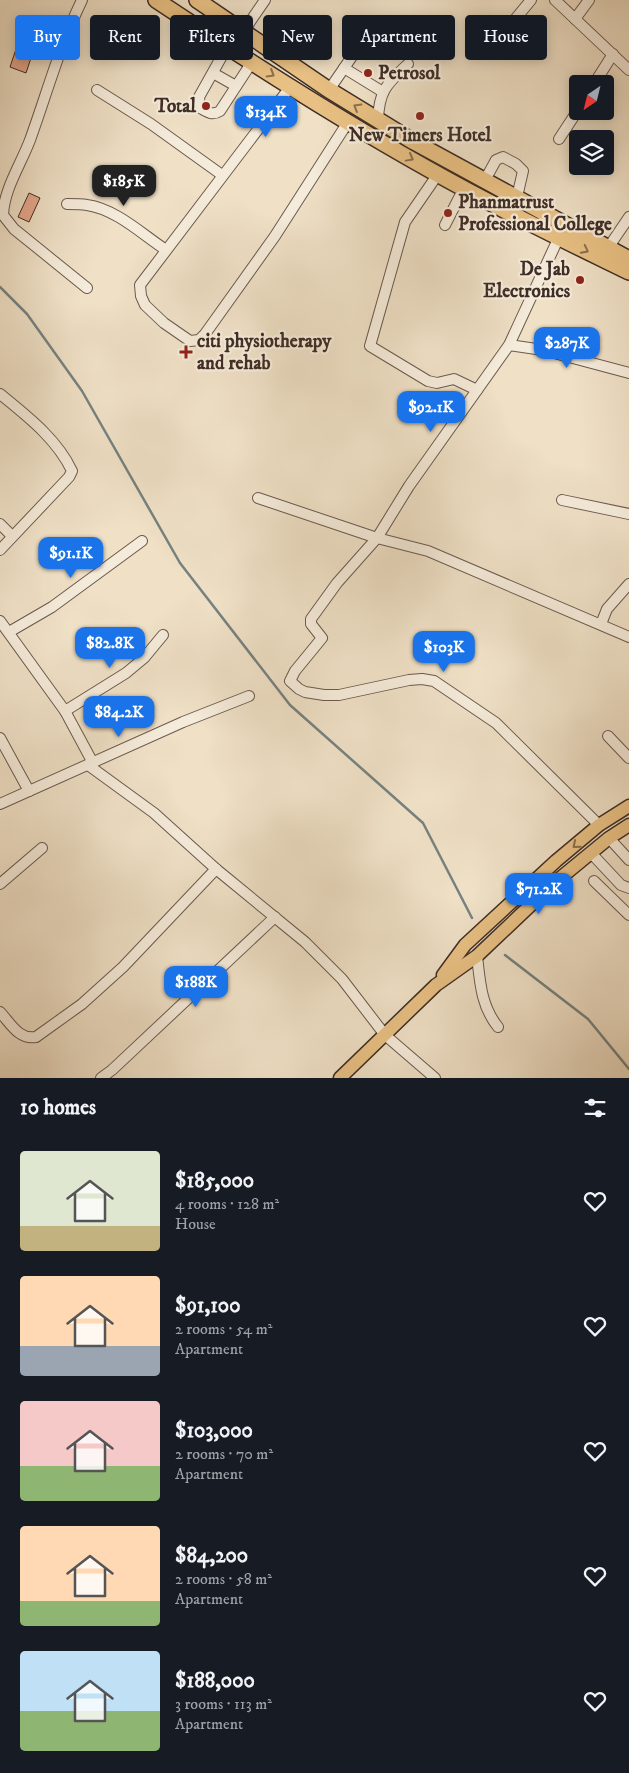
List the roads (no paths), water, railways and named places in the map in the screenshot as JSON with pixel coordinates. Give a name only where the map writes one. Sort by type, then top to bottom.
[{"type":"highway","points":[[156,0],[179,15]]},
{"type":"highway","points":[[197,0],[219,15]]},
{"type":"highway","points":[[253,39],[330,90],[414,142],[629,259]]},
{"type":"highway","points":[[249,60],[348,122],[438,174],[629,272]]},
{"type":"main road","points":[[436,985],[465,945],[556,861],[599,825],[629,806]]},
{"type":"main road","points":[[345,1076],[436,985],[477,956],[553,884],[609,838],[629,825]]},
{"type":"street","points":[[82,0],[59,54],[29,142],[3,202],[3,215],[14,229],[87,288]]},
{"type":"street","points":[[253,17],[265,0]]},
{"type":"street","points":[[519,15],[531,0]]},
{"type":"street","points":[[555,0],[629,70]]},
{"type":"street","points":[[575,19],[590,0]]},
{"type":"street","points":[[600,75],[613,54]]},
{"type":"street","points":[[220,60],[199,97],[200,108],[210,114],[220,111],[252,62]]},
{"type":"street","points":[[330,90],[350,60]]},
{"type":"street","points":[[378,120],[379,104],[383,92],[393,78],[408,64]]},
{"type":"street","points":[[344,68],[383,92]]},
{"type":"street","points":[[213,72],[236,86]]},
{"type":"street","points":[[291,86],[222,174],[140,286],[141,296],[145,305],[164,323],[190,341],[198,340],[275,236],[348,122]]},
{"type":"street","points":[[97,90],[151,124],[222,174]]},
{"type":"street","points":[[559,138],[571,120]]},
{"type":"street","points":[[485,180],[496,160],[503,157],[516,164],[523,171],[517,197]]},
{"type":"street","points":[[438,174],[406,222],[370,346],[428,381],[437,383],[454,379],[477,390]]},
{"type":"street","points":[[445,225],[464,188]]},
{"type":"street","points":[[67,204],[88,205],[104,211],[120,219],[166,250]]},
{"type":"street","points":[[608,248],[629,217]]},
{"type":"street","points":[[559,237],[508,345],[409,486],[376,538],[337,583],[311,619],[310,624],[322,638],[290,681],[298,689],[314,694],[339,695],[409,680],[422,679],[434,682],[496,723],[599,825]]},
{"type":"street","points":[[508,345],[543,350],[629,373]]},
{"type":"street","points":[[0,394],[30,418],[55,444],[72,471],[69,477],[0,550]]},
{"type":"street","points":[[258,498],[376,538],[428,551],[629,637]]},
{"type":"street","points":[[562,500],[629,514]]},
{"type":"street","points":[[0,524],[12,536]]},
{"type":"street","points":[[9,632],[52,607],[142,541]]},
{"type":"street","points":[[601,624],[607,609],[629,584]]},
{"type":"street","points":[[0,621],[65,711],[91,764],[154,813],[216,869],[305,942],[342,979],[385,1035],[434,1078]]},
{"type":"street","points":[[65,711],[126,673],[144,658],[163,635]]},
{"type":"street","points":[[0,804],[183,722],[249,696]]},
{"type":"street","points":[[608,736],[629,758]]},
{"type":"street","points":[[0,738],[29,791]]},
{"type":"street","points":[[609,838],[629,860]]},
{"type":"street","points":[[0,884],[42,848]]},
{"type":"street","points":[[591,852],[620,885],[629,888]]},
{"type":"street","points":[[0,1012],[21,1036],[28,1039],[36,1037],[82,1004],[123,967],[216,869]]},
{"type":"street","points":[[594,881],[629,915]]},
{"type":"street","points":[[100,1078],[132,1051],[275,917]]},
{"type":"street","points":[[477,956],[483,1001],[490,1017],[498,1027]]},
{"type":"waterway","points":[[0,287],[27,314],[82,391],[180,563],[290,705],[423,823],[472,918]]},
{"type":"waterway","points":[[505,955],[588,1019],[629,1069]]},
{"type":"place","name":"Petrosol","points":[[368,73]]},
{"type":"place","name":"Total","points":[[206,106]]},
{"type":"place","name":"New Timers Hotel","points":[[420,116]]},
{"type":"place","name":"Phanmatrust Professional College","points":[[448,213]]},
{"type":"place","name":"De Jab Electronics","points":[[580,280]]},
{"type":"place","name":"citi physiotherapy and rehab","points":[[186,352]]}]
